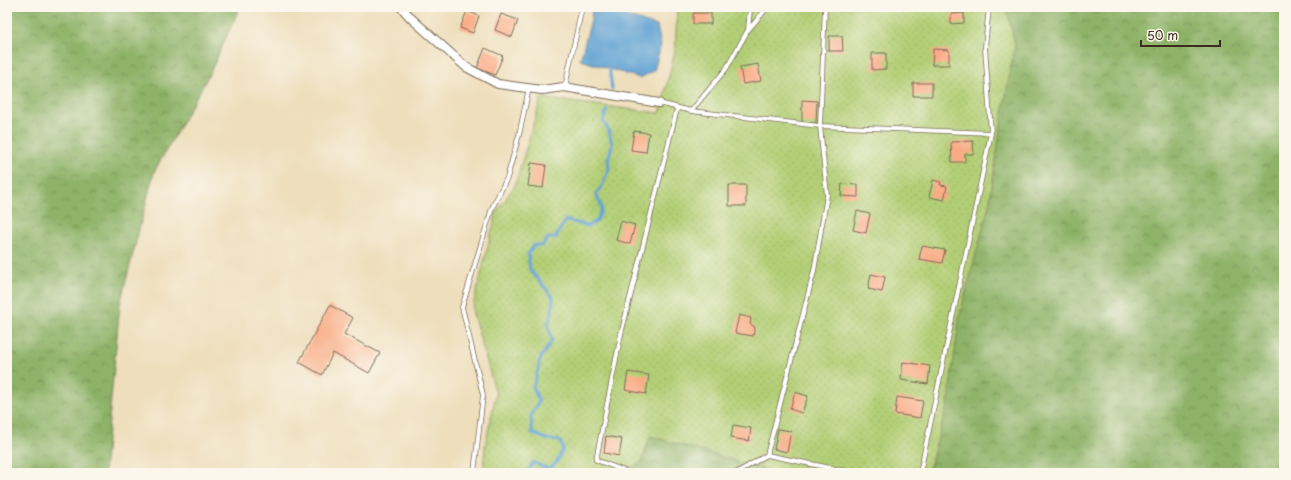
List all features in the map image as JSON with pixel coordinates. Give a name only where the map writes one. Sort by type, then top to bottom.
[{"type":"street","points":[[401,7],[412,19],[466,67],[498,84],[542,90],[564,87],[659,103]]},
{"type":"lane","points":[[564,87],[582,7]]},
{"type":"lane","points":[[748,30],[750,7]]},
{"type":"lane","points":[[691,111],[726,69],[748,30],[768,7]]},
{"type":"lane","points":[[767,456],[814,271],[827,195],[820,126],[825,7]]},
{"type":"lane","points":[[920,473],[991,133],[985,46],[988,7]]},
{"type":"lane","points":[[474,473],[483,395],[462,307],[492,208],[507,178],[519,135],[529,88]]},
{"type":"lane","points":[[659,103],[691,111],[820,126],[991,133]]},
{"type":"lane","points":[[630,473],[596,460],[621,334],[677,108]]},
{"type":"lane","points":[[736,473],[767,456],[855,473]]},
{"type":"green space","points":[[7,7],[240,7],[210,73],[154,172],[120,304],[104,473],[7,473]]},
{"type":"green space","points":[[675,7],[1006,7],[1015,44],[989,205],[960,313],[948,402],[928,473],[778,473],[650,436],[641,463],[616,473],[483,473],[485,445],[496,394],[472,310],[496,213],[515,185],[541,98],[660,113],[675,51],[677,11]]},
{"type":"green space","points":[[1006,7],[1284,7],[1284,473],[928,473],[948,402],[960,313],[989,205],[1015,44]]},
{"type":"green space","points":[[650,436],[778,473],[616,473],[641,463]]},
{"type":"water","points":[[592,7],[613,7],[616,13],[657,26],[661,45],[654,71],[640,78],[580,60],[591,20]]},
{"type":"building","points":[[467,11],[479,16],[473,33],[460,28]]},
{"type":"building","points":[[693,13],[711,13],[711,24],[693,24]]},
{"type":"building","points":[[964,13],[964,23],[951,24],[951,14]]},
{"type":"building","points":[[501,14],[518,20],[512,37],[495,30]]},
{"type":"building","points":[[829,36],[842,36],[843,51],[829,51]]},
{"type":"building","points":[[485,48],[503,56],[495,75],[477,68]]},
{"type":"building","points":[[933,49],[949,50],[949,65],[932,65]]},
{"type":"building","points":[[872,53],[886,53],[886,69],[872,70]]},
{"type":"building","points":[[758,64],[761,81],[743,84],[740,67]]},
{"type":"building","points":[[913,83],[932,83],[932,96],[913,96]]},
{"type":"building","points":[[802,100],[817,101],[816,123],[802,123]]},
{"type":"building","points":[[634,131],[649,133],[646,152],[631,150]]},
{"type":"building","points":[[973,141],[974,154],[965,154],[965,162],[952,162],[951,142]]},
{"type":"building","points":[[531,163],[546,165],[543,188],[528,186]]},
{"type":"building","points":[[933,180],[941,182],[940,185],[947,186],[944,200],[929,197]]},
{"type":"building","points":[[842,184],[858,185],[858,197],[841,196]]},
{"type":"building","points":[[729,185],[746,185],[746,206],[729,206]]},
{"type":"building","points":[[857,211],[870,214],[866,233],[853,230]]},
{"type":"building","points":[[621,221],[635,225],[630,244],[616,240]]},
{"type":"building","points":[[922,246],[945,250],[942,263],[919,259]]},
{"type":"building","points":[[871,274],[885,277],[882,292],[868,289]]},
{"type":"building","points":[[330,305],[353,318],[344,334],[380,353],[369,373],[333,353],[322,375],[299,362]]},
{"type":"building","points":[[739,315],[751,318],[750,324],[755,327],[753,336],[735,333]]},
{"type":"building","points":[[903,362],[930,366],[928,384],[901,380]]},
{"type":"building","points":[[628,372],[649,375],[646,394],[625,390]]},
{"type":"building","points":[[795,392],[808,396],[802,413],[790,409]]},
{"type":"building","points":[[897,397],[923,401],[920,418],[895,414]]},
{"type":"building","points":[[733,425],[751,428],[749,441],[731,438]]},
{"type":"building","points":[[778,429],[791,431],[787,452],[774,449]]},
{"type":"building","points":[[606,436],[622,439],[619,456],[604,453]]},
{"type":"waterway","points":[[609,66],[612,89]]},
{"type":"waterway","points":[[527,473],[533,462],[548,469],[556,463],[563,449],[560,441],[546,439],[532,433],[531,415],[539,401],[533,388],[541,357],[552,341],[548,325],[552,313],[553,297],[530,270],[528,254],[534,245],[542,246],[548,238],[556,238],[566,220],[588,226],[597,221],[602,208],[596,194],[602,186],[609,168],[608,160],[612,145],[609,131],[603,121],[607,110]]}]
